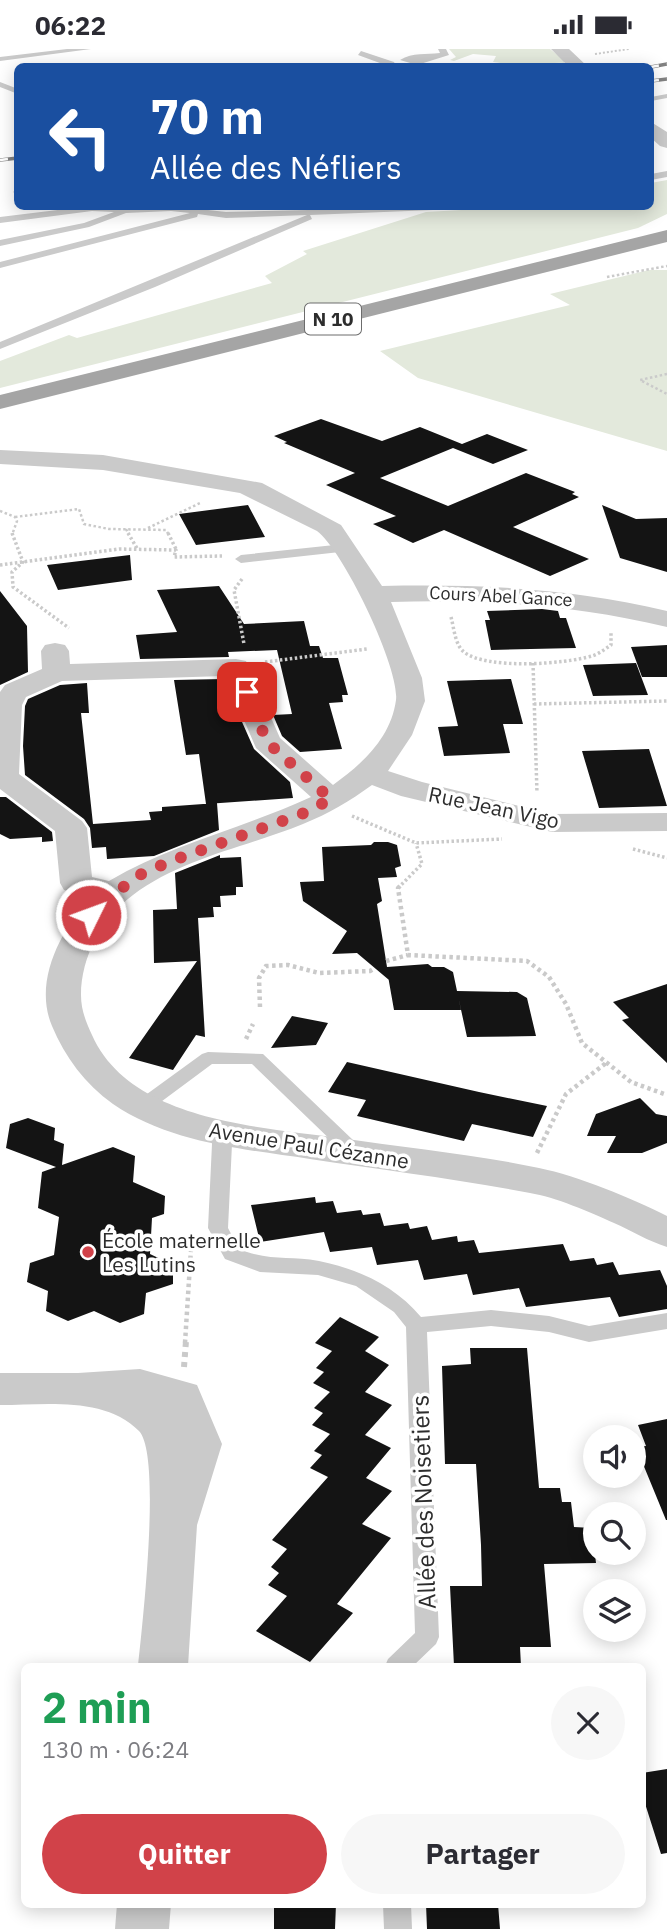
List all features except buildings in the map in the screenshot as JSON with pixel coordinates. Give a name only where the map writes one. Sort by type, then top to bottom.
[{"type":"main road","points":[[569,259],[576,253],[643,235],[667,224]]},
{"type":"main road","name":"N 10","points":[[0,402],[667,236]]},
{"type":"main road","name":"N 10","points":[[0,413],[667,251]]},
{"type":"main road","points":[[610,264],[634,266],[645,263]]},
{"type":"street","points":[[559,49],[575,63]]},
{"type":"street","name":"Avenue Paul Cézanne","points":[[0,457],[30,456],[128,464],[258,490],[332,530],[375,594],[397,646],[411,693],[408,716],[383,757],[368,774],[327,801],[253,833],[171,861],[135,877],[91,915],[75,942],[65,974],[64,1009],[75,1041],[94,1070],[128,1098],[143,1106],[220,1133],[539,1181],[628,1213],[667,1233]]},
{"type":"street","name":"Cours Abel Gance","points":[[375,594],[535,594],[620,606],[667,619]]},
{"type":"street","points":[[115,893],[76,883],[71,828],[4,777],[4,706],[15,691],[56,662],[242,666],[267,742],[327,801]]},
{"type":"street","name":"Rue Jean Vigo","points":[[368,774],[412,789],[552,823],[666,822]]},
{"type":"street","points":[[0,1389],[78,1389],[140,1385],[182,1397],[200,1444],[174,1525]]},
{"type":"street","points":[[78,1389],[130,1403],[160,1423],[169,1450],[174,1525],[163,1663]]},
{"type":"street","points":[[142,1929],[144,1908]]},
{"type":"lane","points":[[0,59],[87,49]]},
{"type":"lane","points":[[396,63],[407,61],[404,59],[410,56],[445,55],[442,49]]},
{"type":"lane","points":[[361,53],[388,63]]},
{"type":"lane","points":[[0,221],[52,210]]},
{"type":"lane","points":[[115,210],[138,210]]},
{"type":"lane","points":[[183,210],[226,215],[366,210]]},
{"type":"lane","points":[[0,243],[86,225],[126,211]]},
{"type":"lane","points":[[0,265],[204,212]]},
{"type":"lane","points":[[0,346],[322,212]]},
{"type":"lane","points":[[241,559],[344,548]]},
{"type":"lane","points":[[143,1106],[208,1058],[257,1058],[347,1145],[351,1152]]},
{"type":"lane","points":[[220,1133],[222,1144],[218,1228],[232,1254],[260,1265],[318,1268],[363,1281],[401,1307],[416,1325],[491,1318],[550,1324],[589,1333],[667,1321]]},
{"type":"lane","name":"Allée des Noisetiers","points":[[400,1663],[428,1637],[422,1543],[416,1325]]},
{"type":"lane","points":[[397,1908],[398,1929]]},
{"type":"path","points":[[667,374],[640,380],[667,394]]},
{"type":"path","points":[[145,529],[184,509],[208,501],[230,485]]},
{"type":"path","points":[[0,511],[15,517],[79,509],[84,524],[166,530],[177,550]]},
{"type":"path","points":[[15,517],[12,534],[23,562]]},
{"type":"path","points":[[126,529],[138,550]]},
{"type":"path","points":[[0,565],[119,549],[177,550]]},
{"type":"path","points":[[177,550],[174,557],[214,555],[241,559],[244,577],[234,590],[242,666],[302,656],[397,646]]},
{"type":"path","points":[[23,562],[13,567],[10,576],[13,587],[70,629],[56,662]]},
{"type":"path","points":[[444,592],[459,646],[467,654],[492,660],[533,663],[595,655],[611,645],[612,620],[620,606]]},
{"type":"path","points":[[327,801],[416,843],[543,837],[538,820],[533,663]]},
{"type":"path","points":[[534,704],[667,701]]},
{"type":"path","points":[[408,955],[398,888],[422,865],[416,843]]},
{"type":"path","points":[[386,961],[408,955],[527,961],[549,977],[566,1004],[582,1043],[631,1082],[667,1095]]},
{"type":"path","points":[[260,1007],[259,978],[266,966],[288,965],[319,973],[370,971],[375,968]]},
{"type":"path","points":[[525,1179],[566,1094],[606,1063]]},
{"type":"path","points":[[182,1397],[193,1224]]},
{"type":"shaded area","points":[[449,49],[550,49],[565,61],[498,63],[493,62],[496,56],[473,54],[450,60],[456,57]]},
{"type":"shaded area","points":[[667,180],[667,214],[638,228],[0,388],[0,361],[69,335],[77,338],[272,283],[265,276],[307,254],[303,251],[426,212],[654,210],[654,182]]},
{"type":"shaded area","points":[[649,270],[667,270],[667,451],[418,378],[380,351],[570,305],[550,294]]},
{"type":"railway","points":[[654,66],[667,64]]},
{"type":"railway","points":[[654,81],[667,79]]},
{"type":"railway","points":[[0,160],[14,158]]},
{"type":"place","name":"École maternelle Les Lutins","points":[[88,1252]]},
{"type":"route","points":[[91,915],[135,877],[171,861],[302,814],[331,799],[267,742],[247,692]]}]
